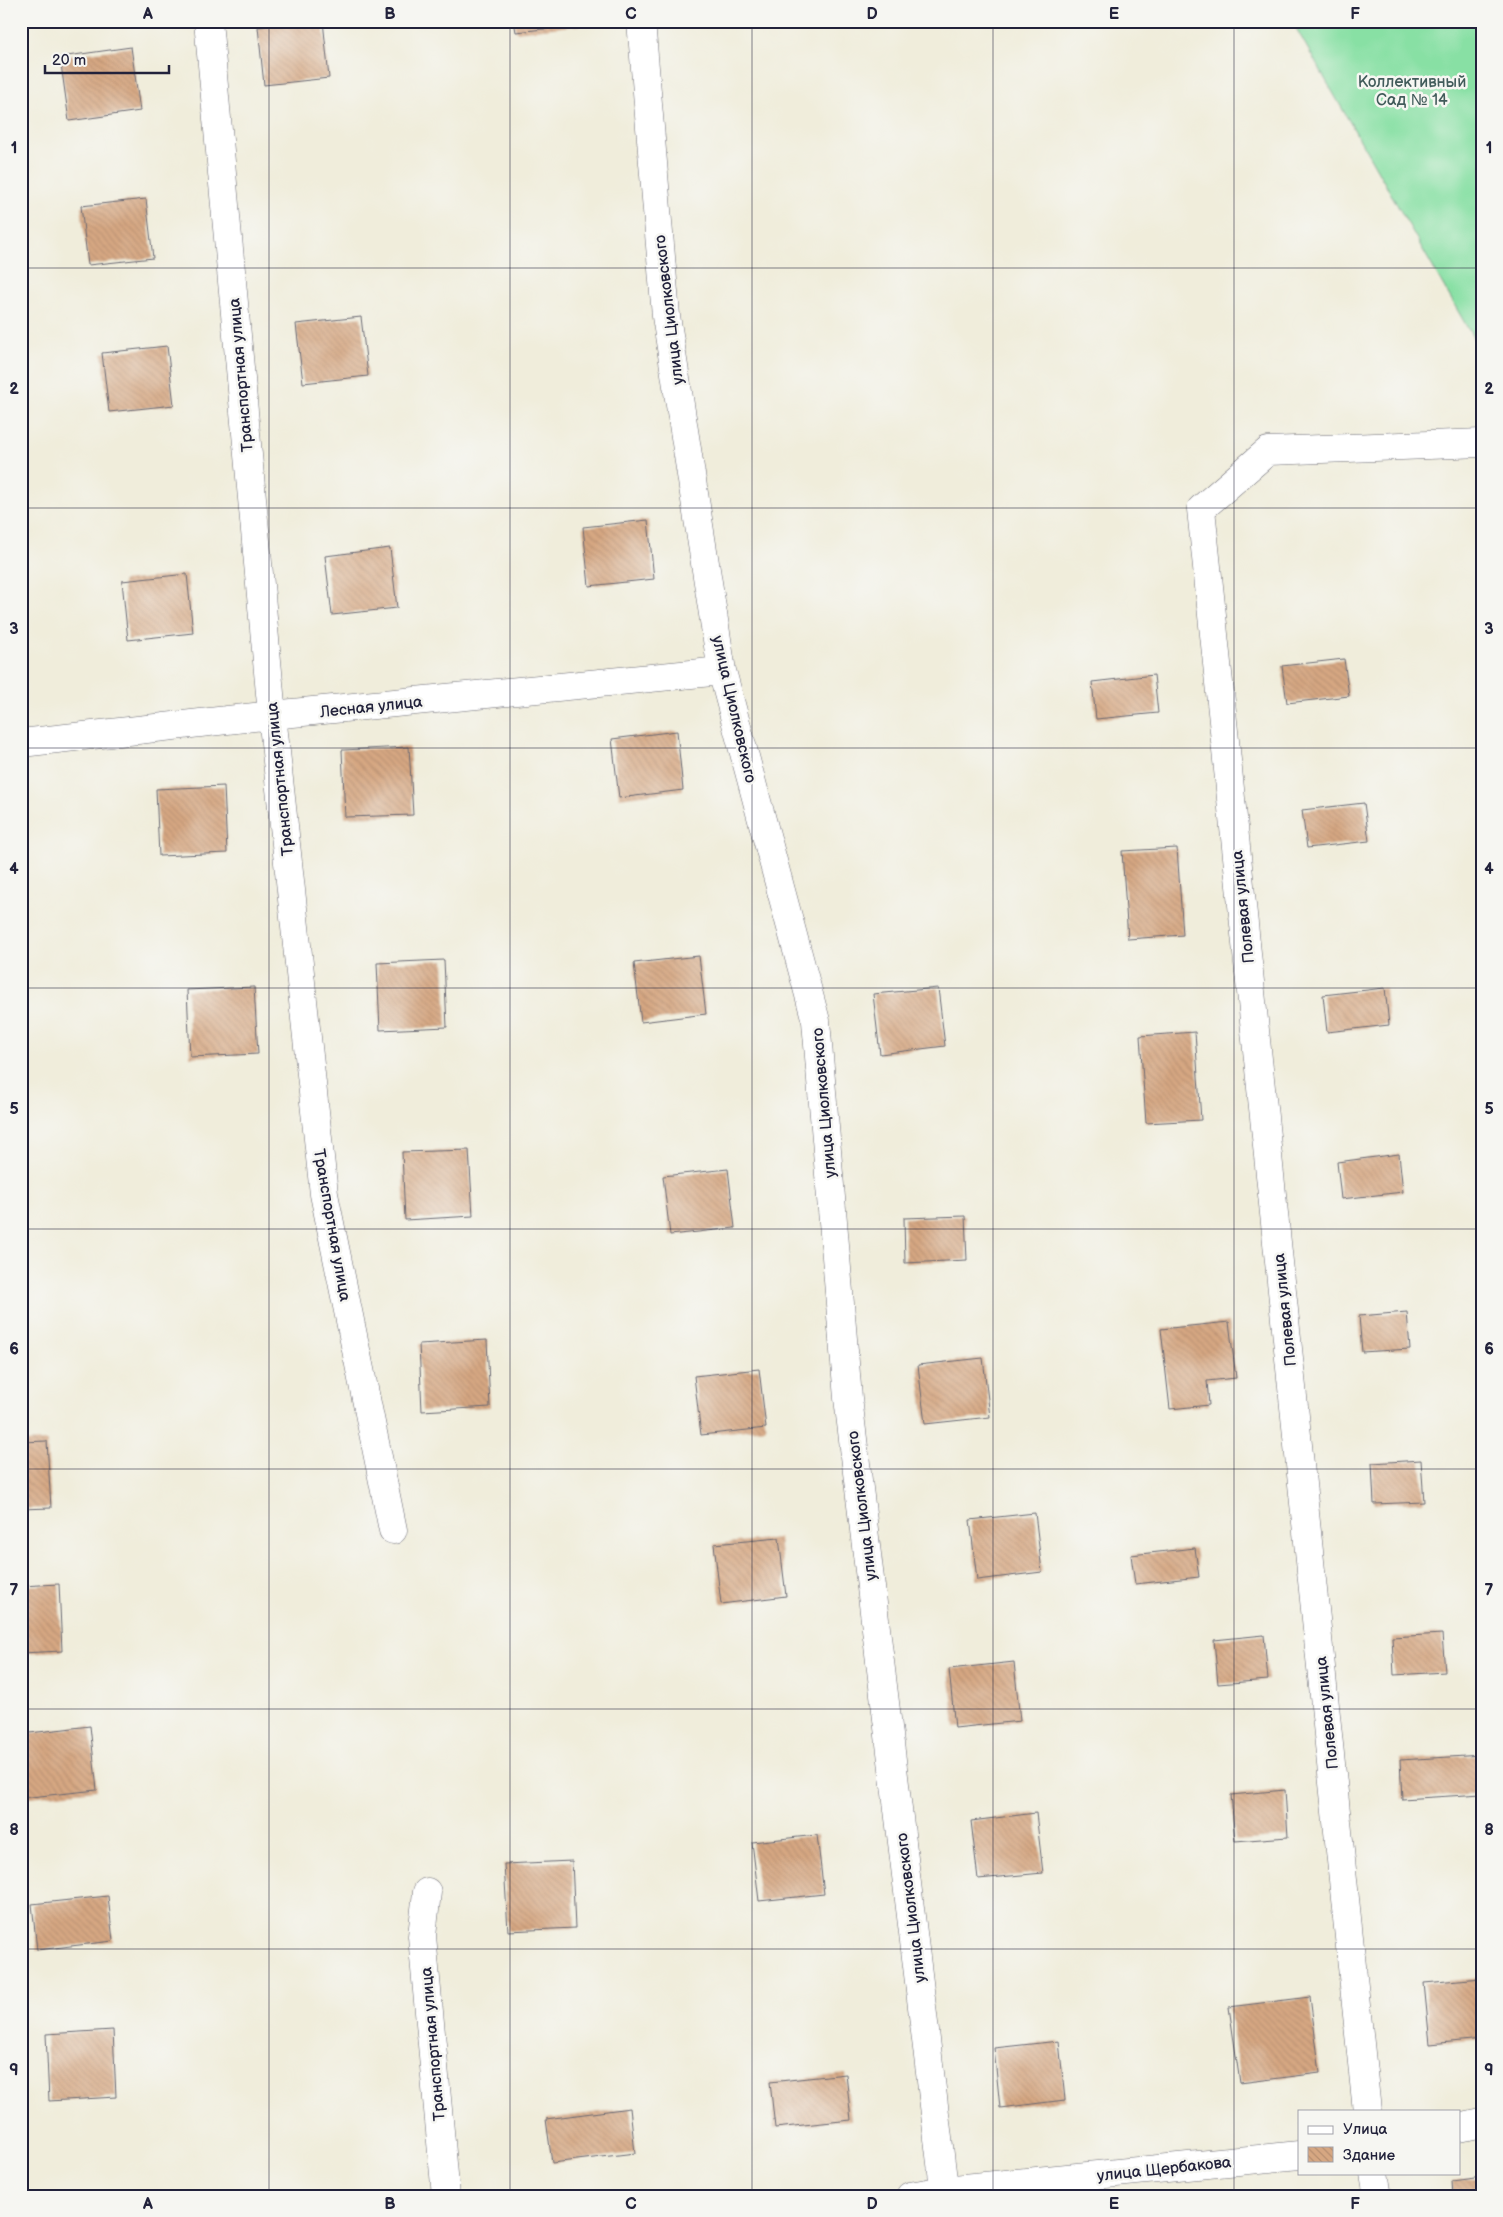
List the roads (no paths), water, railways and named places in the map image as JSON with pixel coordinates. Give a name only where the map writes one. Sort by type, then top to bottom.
[{"type":"street","name":"Транспортная улица","points":[[208,21],[272,715],[324,1194],[393,1530]]},
{"type":"street","name":"улица Циолковского","points":[[641,21],[666,316],[722,671],[816,1021],[848,1398],[944,2193]]},
{"type":"street","name":"Полевая улица","points":[[1367,2110],[1201,509],[1268,451],[1482,443]]},
{"type":"street","name":"Лесная улица","points":[[21,743],[272,715],[722,671]]},
{"type":"street","name":"Транспортная улица","points":[[427,1892],[422,1936],[446,2196]]},
{"type":"street","points":[[1460,2128],[1482,2123]]},
{"type":"street","name":"улица Щербакова","points":[[910,2196],[1298,2155]]},
{"type":"street","points":[[1374,2174],[1378,2196]]},
{"type":"park label","name":"Коллективный Сад № 14","points":[[1412,90]]}]
